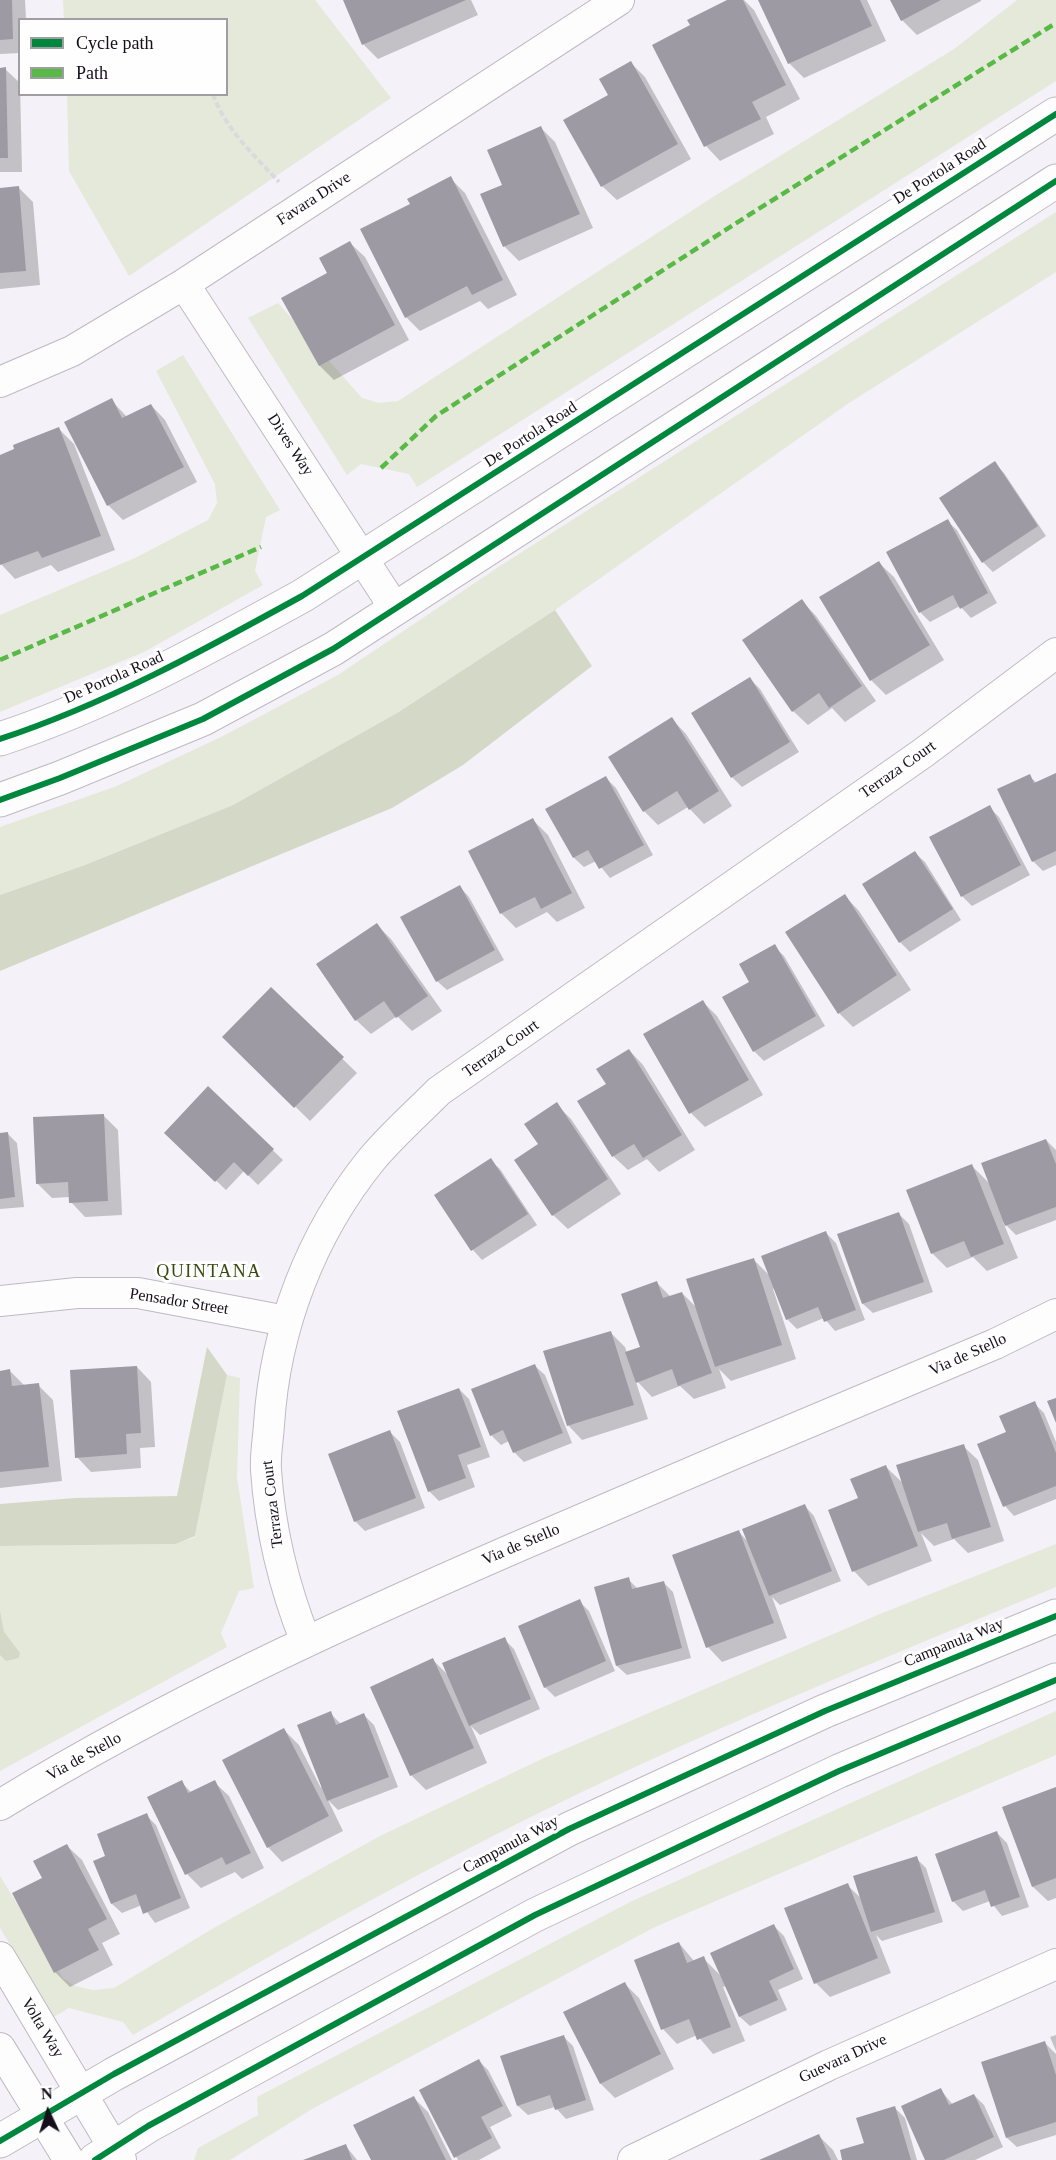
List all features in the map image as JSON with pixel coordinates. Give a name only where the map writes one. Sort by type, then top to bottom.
[{"type":"main road","name":"De Portola Road","points":[[0,739],[35,727],[178,665],[363,558],[1056,114]]},
{"type":"main road","points":[[0,800],[60,778],[203,719],[333,649],[394,607],[1056,181]]},
{"type":"main road","name":"Campanula Way","points":[[0,2142],[81,2093],[342,1949],[569,1829],[825,1711],[1056,1616]]},
{"type":"main road","points":[[110,2156],[159,2121],[535,1915],[839,1771],[1056,1680]]},
{"type":"street","name":"Favara Drive","points":[[0,382],[72,351],[184,284],[302,207],[578,11],[620,0]]},
{"type":"street","name":"Dives Way","points":[[184,284],[394,607]]},
{"type":"street","name":"Terraza Court","points":[[306,1642],[286,1587],[276,1541],[266,1468],[271,1390],[285,1321],[320,1237],[372,1159],[439,1091],[923,753],[1056,653]]},
{"type":"street","name":"Pensador Street","points":[[0,1301],[77,1293],[138,1293],[285,1321]]},
{"type":"street","name":"Via de Stello","points":[[0,1806],[64,1766],[355,1617],[995,1344],[1056,1314]]},
{"type":"street","name":"Volta Way","points":[[0,1957],[81,2093],[110,2156]]},
{"type":"street","name":"Guevara Drive","points":[[633,2160],[829,2065],[1056,1964]]},
{"type":"street","points":[[0,2049],[69,2160]]},
{"type":"path","points":[[214,96],[239,139],[302,207]]},
{"type":"shaded area","points":[[63,0],[315,0],[391,98],[129,276],[69,171],[67,96],[228,96],[228,18],[64,18]]},
{"type":"shaded area","points":[[1017,0],[1056,0],[1056,81],[417,487],[409,474],[361,464],[347,475],[248,318],[278,303],[362,398],[379,403],[398,401],[713,197],[954,49]]},
{"type":"shaded area","points":[[1056,212],[1056,272],[849,403],[555,610],[397,713],[233,805],[85,865],[0,895],[0,827],[117,786],[223,736],[338,675],[500,566]]},
{"type":"shaded area","points":[[183,355],[280,510],[266,517],[255,571],[263,585],[144,652],[0,712],[0,615],[135,558],[208,520],[217,503],[215,484],[156,371]]},
{"type":"shaded area","points":[[227,1375],[240,1378],[237,1477],[254,1588],[239,1591],[221,1633],[227,1647],[0,1771],[0,1546],[176,1544],[195,1537]]},
{"type":"shaded area","points":[[1056,1544],[1056,1587],[735,1722],[545,1810],[337,1919],[133,2035],[123,2022],[69,2008],[54,2017],[0,1928],[0,1876],[63,1978],[75,1986],[93,1990],[114,1988],[212,1929],[380,1836],[544,1758],[880,1614]]},
{"type":"shaded area","points":[[1056,1711],[1056,1755],[655,1927],[312,2109],[230,2160],[194,2160],[198,2148],[258,2115],[257,2097],[632,1901]]},
{"type":"green space","points":[[555,610],[592,666],[463,765],[392,808],[0,971],[0,895],[85,865],[233,805],[397,713]]},
{"type":"green space","points":[[207,1347],[227,1375],[195,1536],[176,1544],[0,1546],[0,1504],[75,1498],[177,1496]]},
{"type":"green space","points":[[0,1611],[4,1632],[20,1653],[19,1658],[6,1661],[0,1655]]},
{"type":"building","points":[[0,0],[12,0],[13,39],[0,40]]},
{"type":"building","points":[[343,0],[466,0],[362,45]]},
{"type":"building","points":[[727,0],[743,0],[786,85],[752,102],[761,119],[704,147],[652,45],[690,25],[687,20]]},
{"type":"building","points":[[758,0],[860,0],[872,26],[788,64]]},
{"type":"building","points":[[890,0],[941,0],[901,21]]},
{"type":"building","points":[[631,61],[678,144],[601,187],[563,120],[608,95],[599,79]]},
{"type":"building","points":[[6,67],[8,158],[0,158],[0,68]]},
{"type":"building","points":[[541,126],[580,214],[503,247],[480,194],[502,185],[487,150]]},
{"type":"building","points":[[451,176],[503,280],[472,295],[467,286],[405,318],[360,229],[410,204],[407,199]]},
{"type":"building","points":[[19,186],[26,271],[0,273],[0,188]]},
{"type":"building","points":[[350,241],[395,325],[319,366],[281,298],[327,273],[319,258]]},
{"type":"building","points":[[112,398],[122,418],[151,404],[184,467],[107,506],[64,422]]},
{"type":"building","points":[[59,427],[101,536],[42,558],[38,551],[0,565],[0,455],[14,449],[13,445]]},
{"type":"building","points":[[995,461],[1038,526],[982,563],[939,498]]},
{"type":"building","points":[[948,519],[988,593],[960,609],[953,595],[919,613],[886,552]]},
{"type":"building","points":[[879,561],[930,645],[870,681],[819,597]]},
{"type":"building","points":[[802,599],[862,686],[829,708],[819,693],[792,712],[742,640]]},
{"type":"building","points":[[750,677],[790,742],[731,778],[691,713]]},
{"type":"building","points":[[672,717],[719,791],[689,810],[677,791],[643,812],[608,757]]},
{"type":"building","points":[[1056,773],[1056,851],[1032,862],[997,789],[1030,774],[1034,783]]},
{"type":"building","points":[[606,776],[644,845],[599,869],[588,850],[573,858],[545,809]]},
{"type":"building","points":[[990,805],[1021,865],[961,897],[929,837]]},
{"type":"building","points":[[533,818],[572,893],[541,909],[535,897],[500,914],[468,851]]},
{"type":"building","points":[[915,851],[953,909],[899,943],[862,884]]},
{"type":"building","points":[[460,885],[495,950],[436,982],[400,917]]},
{"type":"building","points":[[845,894],[897,975],[838,1014],[785,932]]},
{"type":"building","points":[[377,923],[428,996],[396,1018],[384,1001],[355,1021],[316,964]]},
{"type":"building","points":[[775,944],[816,1016],[753,1052],[722,997],[749,982],[739,964]]},
{"type":"building","points":[[271,987],[344,1057],[294,1108],[222,1037]]},
{"type":"building","points":[[703,1000],[749,1080],[689,1114],[643,1034]]},
{"type":"building","points":[[629,1049],[682,1135],[643,1158],[634,1144],[612,1157],[577,1101],[606,1084],[596,1069]]},
{"type":"building","points":[[208,1086],[274,1149],[248,1176],[234,1162],[215,1182],[164,1133]]},
{"type":"building","points":[[557,1102],[608,1179],[552,1216],[514,1160],[538,1144],[524,1124]]},
{"type":"building","points":[[104,1114],[108,1201],[69,1203],[68,1182],[36,1184],[33,1117]]},
{"type":"building","points":[[8,1132],[15,1197],[0,1199],[0,1133]]},
{"type":"building","points":[[1046,1139],[1056,1164],[1056,1207],[1005,1226],[981,1163]]},
{"type":"building","points":[[491,1158],[528,1214],[471,1251],[434,1195]]},
{"type":"building","points":[[972,1164],[1004,1244],[971,1257],[964,1241],[931,1254],[906,1190]]},
{"type":"building","points":[[899,1212],[924,1282],[862,1304],[837,1234]]},
{"type":"building","points":[[826,1231],[856,1310],[824,1322],[818,1307],[786,1320],[761,1256]]},
{"type":"building","points":[[754,1258],[782,1345],[715,1367],[686,1279]]},
{"type":"building","points":[[657,1281],[663,1298],[682,1292],[712,1373],[678,1386],[672,1369],[636,1383],[625,1352],[640,1347],[621,1294]]},
{"type":"building","points":[[611,1331],[634,1405],[567,1426],[543,1351]]},
{"type":"building","points":[[535,1364],[563,1433],[513,1453],[503,1430],[490,1436],[471,1389]]},
{"type":"building","points":[[137,1366],[141,1433],[126,1434],[127,1454],[75,1458],[70,1370]]},
{"type":"building","points":[[10,1369],[12,1386],[39,1383],[49,1467],[0,1472],[0,1371]]},
{"type":"building","points":[[459,1388],[481,1447],[458,1455],[466,1478],[428,1492],[397,1411]]},
{"type":"building","points":[[1056,1398],[1056,1423],[1047,1401]]},
{"type":"building","points":[[1035,1401],[1056,1453],[1056,1486],[1003,1507],[977,1444],[1006,1432],[999,1416]]},
{"type":"building","points":[[390,1430],[416,1498],[354,1522],[328,1454]]},
{"type":"building","points":[[964,1444],[991,1527],[952,1539],[947,1523],[918,1532],[896,1465]]},
{"type":"building","points":[[886,1465],[918,1546],[852,1572],[828,1510],[858,1498],[850,1479]]},
{"type":"building","points":[[805,1504],[832,1571],[769,1596],[742,1529]]},
{"type":"building","points":[[739,1530],[774,1623],[706,1648],[672,1555]]},
{"type":"building","points":[[629,1577],[632,1589],[664,1581],[682,1648],[616,1666],[594,1587]]},
{"type":"building","points":[[580,1599],[606,1661],[544,1688],[518,1626]]},
{"type":"building","points":[[505,1637],[531,1699],[469,1726],[442,1663]]},
{"type":"building","points":[[433,1658],[474,1748],[410,1776],[370,1687]]},
{"type":"building","points":[[331,1711],[336,1725],[364,1713],[389,1777],[327,1801],[297,1725]]},
{"type":"building","points":[[284,1728],[329,1816],[267,1848],[222,1760]]},
{"type":"building","points":[[182,1780],[188,1793],[215,1780],[251,1853],[226,1865],[222,1857],[185,1875],[147,1797]]},
{"type":"building","points":[[1056,1787],[1056,1878],[1032,1887],[1002,1807]]},
{"type":"building","points":[[147,1813],[181,1898],[143,1914],[136,1894],[111,1904],[93,1861],[105,1856],[97,1834]]},
{"type":"building","points":[[997,1831],[1020,1897],[991,1907],[985,1890],[952,1902],[935,1854]]},
{"type":"building","points":[[67,1844],[107,1919],[88,1929],[99,1950],[54,1973],[12,1893],[42,1878],[33,1861]]},
{"type":"building","points":[[917,1856],[935,1912],[871,1932],[853,1876]]},
{"type":"building","points":[[848,1883],[878,1958],[814,1984],[784,1908]]},
{"type":"building","points":[[774,1924],[794,1969],[769,1981],[778,2000],[739,2017],[710,1953]]},
{"type":"building","points":[[679,1942],[687,1963],[704,1956],[731,2027],[697,2040],[689,2019],[661,2030],[634,1960]]},
{"type":"building","points":[[625,1982],[661,2054],[600,2084],[563,2012]]},
{"type":"building","points":[[564,2035],[586,2100],[555,2110],[550,2095],[517,2106],[500,2056]]},
{"type":"building","points":[[1045,2041],[1056,2075],[1056,2122],[1006,2138],[981,2062]]},
{"type":"building","points":[[479,2059],[503,2106],[481,2117],[492,2138],[454,2158],[419,2090]]},
{"type":"building","points":[[941,2088],[949,2105],[974,2094],[994,2137],[944,2160],[925,2160],[901,2106]]},
{"type":"building","points":[[414,2096],[446,2160],[371,2160],[353,2125]]},
{"type":"building","points":[[895,2106],[911,2160],[842,2160],[840,2150],[864,2143],[856,2118]]},
{"type":"building","points":[[819,2134],[831,2160],[759,2160]]},
{"type":"building","points":[[346,2144],[352,2160],[303,2160]]},
{"type":"marked path","points":[[381,468],[436,416],[752,213],[1056,23]]},
{"type":"marked path","points":[[0,660],[261,547]]},
{"type":"cycle path","points":[[0,739],[116,693],[191,656],[302,596],[1056,114]]},
{"type":"cycle path","points":[[0,800],[60,778],[203,719],[333,649],[1056,181]]},
{"type":"cycle path","points":[[0,2141],[114,2074],[569,1829],[825,1711],[1056,1616]]},
{"type":"cycle path","points":[[95,2160],[148,2126],[535,1915],[839,1771],[1056,1680]]},
{"type":"district","name":"QUINTANA","points":[[209,1272]]}]
